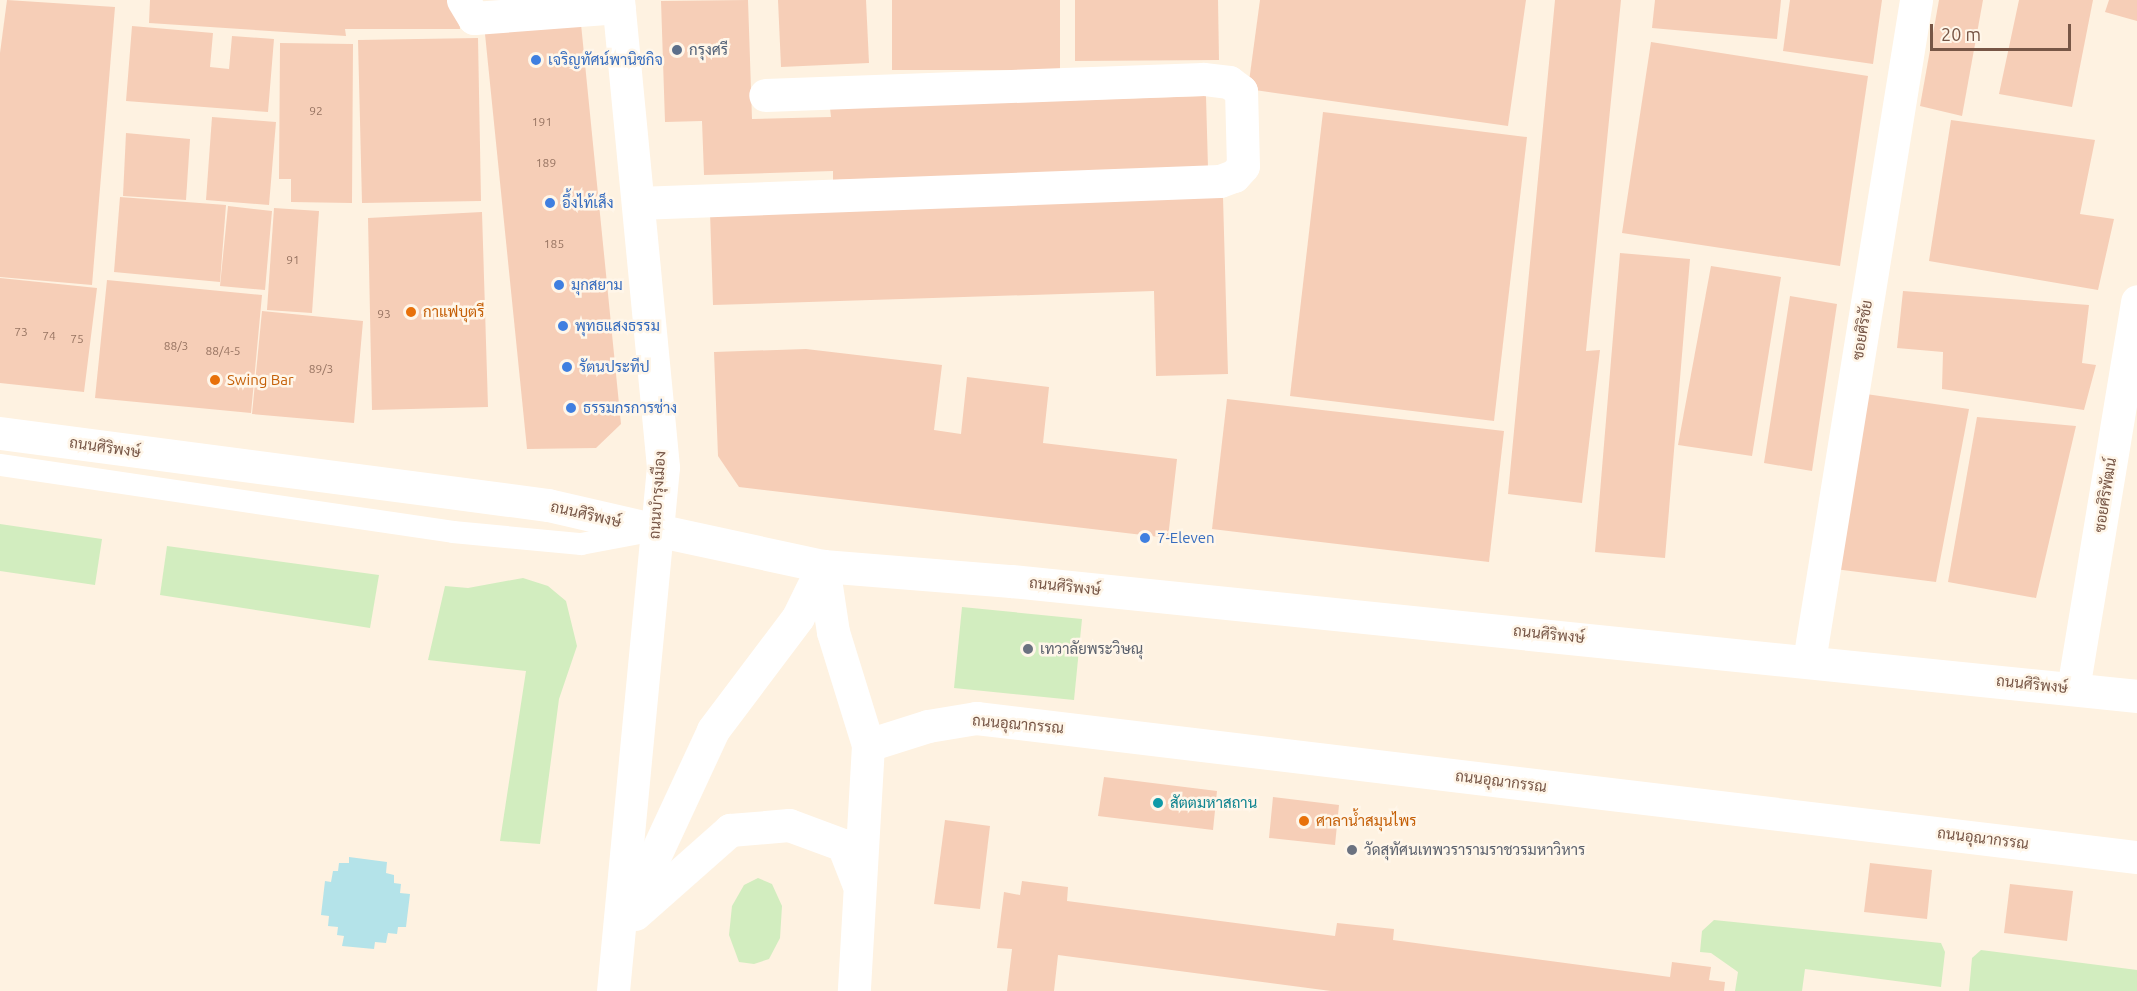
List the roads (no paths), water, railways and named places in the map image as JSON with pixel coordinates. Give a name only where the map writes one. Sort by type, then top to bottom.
[{"type":"street","points":[[463,0],[474,18],[619,3]]},
{"type":"street","name":"ซอยศิริชัย","points":[[1809,661],[1916,0]]},
{"type":"street","name":"ถนนบำรุงเมือง","points":[[613,991],[622,925],[663,467],[619,3]]},
{"type":"street","points":[[638,203],[1220,181],[1234,176],[1243,166],[1241,91],[1229,82],[1203,79],[765,95]]},
{"type":"street","name":"ซอยศิริพัฒน์","points":[[2073,689],[2137,301]]},
{"type":"street","name":"ถนนศิริพงษ์","points":[[0,433],[548,505],[823,566],[1011,581],[2137,696]]},
{"type":"street","points":[[823,566],[833,632],[868,745],[854,991]]},
{"type":"street","points":[[622,925],[713,730],[798,616],[823,566]]},
{"type":"street","name":"ถนนอุณากรรณ","points":[[868,745],[928,726],[976,718],[2137,857]]},
{"type":"street","points":[[622,925],[730,830],[789,825],[843,845],[861,892]]},
{"type":"lane","points":[[0,465],[453,532],[581,544],[656,530]]},
{"type":"water","points":[[349,857],[387,862],[386,873],[394,875],[394,883],[401,884],[400,893],[410,894],[406,927],[398,927],[397,934],[388,933],[386,943],[375,942],[374,949],[342,946],[344,936],[337,935],[338,927],[328,926],[329,916],[321,915],[325,881],[331,882],[333,871],[338,871],[339,863],[349,863]]},
{"type":"place","name":"กรุงศรี","points":[[677,50]]},
{"type":"place","name":"เจริญทัศน์พานิชกิจ","points":[[536,60]]},
{"type":"place","name":"อึ้งไท้เส็ง","points":[[550,203]]},
{"type":"place","name":"มุกสยาม","points":[[559,285]]},
{"type":"place","name":"กาแฟบุตรี","points":[[411,312]]},
{"type":"place","name":"พุทธแสงธรรม","points":[[563,326]]},
{"type":"place","name":"รัตนประทีป","points":[[567,367]]},
{"type":"place","name":"Swing Bar","points":[[215,380]]},
{"type":"place","name":"ธรรมกรการช่าง","points":[[571,408]]},
{"type":"place","name":"7-Eleven","points":[[1145,538]]},
{"type":"place","name":"เทวาลัยพระวิษณุ","points":[[1028,649]]},
{"type":"place","name":"สัตตมหาสถาน","points":[[1158,803]]},
{"type":"place","name":"ศาลาน้ำสมุนไพร","points":[[1304,821]]},
{"type":"place","name":"วัดสุทัศนเทพวรารามราชวรมหาวิหาร","points":[[1352,850]]}]
